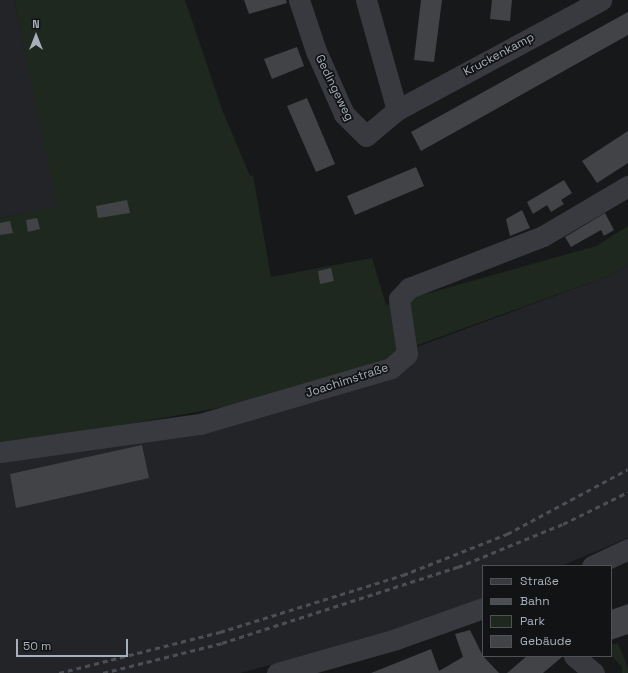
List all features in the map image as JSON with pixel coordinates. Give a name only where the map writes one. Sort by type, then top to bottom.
[{"type":"street","name":"Gedingeweg","points":[[299,0],[319,58],[344,114],[354,129],[366,136],[397,110]]},
{"type":"street","points":[[366,0],[397,110]]},
{"type":"street","name":"Kruckenkamp","points":[[397,110],[601,0]]},
{"type":"street","name":"Joachimstraße","points":[[0,452],[200,424],[391,368],[407,354],[399,299],[409,288],[543,236],[628,186]]},
{"type":"street","points":[[594,565],[628,549]]},
{"type":"street","points":[[277,673],[482,608]]},
{"type":"shaded area","points":[[0,0],[14,0],[58,207],[0,218]]},
{"type":"shaded area","points":[[628,265],[628,538],[563,565],[482,565],[482,598],[391,632],[240,673],[0,673],[0,456],[199,428],[611,275]]},
{"type":"green space","points":[[14,0],[185,0],[223,112],[250,176],[253,175],[271,277],[372,258],[386,305],[596,246],[628,226],[628,265],[611,275],[415,346],[384,363],[241,404],[95,430],[0,442],[0,218],[57,207]]},
{"type":"green space","points":[[618,643],[628,668],[628,673],[622,673],[622,667],[612,656],[612,645]]},
{"type":"building","points":[[244,0],[286,0],[287,3],[249,14]]},
{"type":"building","points":[[421,0],[442,0],[434,62],[414,60]]},
{"type":"building","points":[[492,0],[512,0],[510,21],[490,19]]},
{"type":"building","points":[[628,12],[628,35],[421,151],[411,132]]},
{"type":"building","points":[[297,47],[304,66],[272,79],[264,59]]},
{"type":"building","points":[[307,98],[335,164],[316,172],[287,106]]},
{"type":"building","points":[[628,131],[628,163],[597,183],[582,161]]},
{"type":"building","points":[[416,167],[424,186],[355,215],[347,196]]},
{"type":"building","points":[[564,180],[572,193],[561,200],[564,204],[551,212],[547,205],[533,214],[527,202]]},
{"type":"building","points":[[127,200],[130,213],[98,218],[96,206]]},
{"type":"building","points":[[522,210],[530,228],[510,236],[506,219]]},
{"type":"building","points":[[605,213],[614,230],[604,236],[601,230],[571,247],[565,237]]},
{"type":"building","points":[[37,218],[40,229],[28,232],[26,220]]},
{"type":"building","points":[[10,221],[13,233],[0,235],[0,223]]},
{"type":"building","points":[[331,268],[334,281],[320,284],[318,271]]},
{"type":"building","points":[[142,445],[149,478],[16,508],[10,474]]},
{"type":"building","points":[[628,604],[628,634],[612,640],[612,610]]},
{"type":"building","points":[[470,630],[482,654],[482,657],[484,657],[499,673],[371,673],[431,649],[439,671],[463,657],[455,634]]},
{"type":"building","points":[[526,657],[562,657],[543,673],[507,673]]},
{"type":"railway","points":[[59,673],[220,632],[403,575],[507,534],[628,469]]},
{"type":"railway","points":[[103,673],[222,643],[458,567],[563,524],[628,492]]}]
